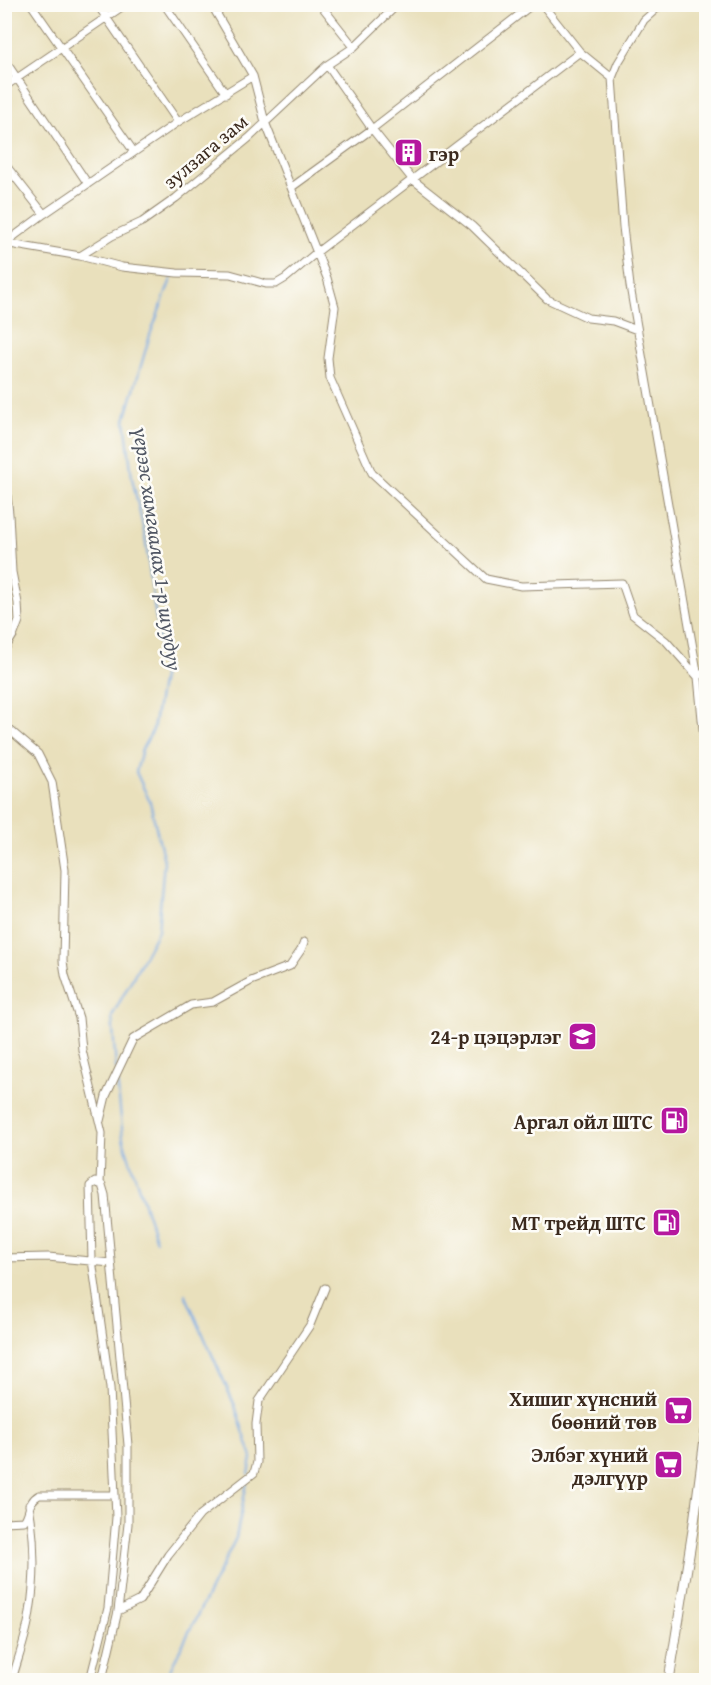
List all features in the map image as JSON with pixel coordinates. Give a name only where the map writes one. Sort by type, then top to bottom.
[{"type":"street","points":[[31,4],[134,152]]},
{"type":"street","points":[[97,4],[178,122]]},
{"type":"street","points":[[4,87],[126,4]]},
{"type":"street","points":[[164,4],[226,94]]},
{"type":"street","points":[[211,4],[253,76],[265,122],[317,252],[335,307],[328,358],[330,378],[372,473],[486,579],[521,586],[622,583],[633,615],[666,641],[698,677]]},
{"type":"street","points":[[320,4],[354,46]]},
{"type":"street","points":[[292,187],[372,129],[533,4]]},
{"type":"street","points":[[542,4],[580,52],[612,78]]},
{"type":"street","points":[[663,4],[644,20],[618,63],[612,78],[622,227],[637,330],[698,677],[706,761]]},
{"type":"street","name":"зулзага зам","points":[[80,256],[111,236],[142,222],[176,198],[249,138],[327,65],[354,46],[393,6]]},
{"type":"street","points":[[5,243],[80,256],[122,267],[177,273],[230,274],[266,284],[276,284],[580,52]]},
{"type":"street","points":[[4,59],[15,72],[17,79],[88,184]]},
{"type":"street","points":[[327,65],[372,129],[412,179],[472,226],[547,299],[588,318],[612,321],[637,330]]},
{"type":"street","points":[[5,243],[178,122],[253,76]]},
{"type":"street","points":[[4,163],[44,214]]},
{"type":"street","points":[[4,466],[12,572],[19,621],[4,650]]},
{"type":"street","points":[[698,677],[706,671]]},
{"type":"street","points":[[4,725],[38,754],[52,782],[65,870],[66,906],[62,948],[65,975],[79,1018],[82,1050],[102,1133],[100,1184],[105,1196],[128,1445],[128,1524],[118,1611],[102,1680]]},
{"type":"street","points":[[100,1124],[106,1096],[132,1039],[191,1005],[213,1002],[251,981],[290,966],[304,942]]},
{"type":"street","points":[[90,1680],[108,1608],[116,1517],[110,1388],[92,1260],[90,1186],[95,1182],[100,1184]]},
{"type":"street","points":[[4,1258],[48,1257],[111,1263]]},
{"type":"street","points":[[118,1611],[140,1600],[168,1555],[200,1515],[254,1473],[257,1462],[256,1424],[259,1401],[310,1325],[325,1288]]},
{"type":"street","points":[[669,1680],[706,1431]]},
{"type":"street","points":[[4,1522],[24,1521],[28,1517],[29,1505],[39,1495],[115,1495]]},
{"type":"street","points":[[12,1680],[30,1614],[34,1580],[35,1539],[29,1505]]},
{"type":"waterway","name":"үерээс хамгаалах 1-р шуудуу","points":[[116,1069],[112,1016],[158,931],[164,861],[150,802],[136,772],[142,749],[153,730],[163,671],[145,536],[132,478],[125,420],[150,335],[173,274]]},
{"type":"waterway","name":"үерээс хамгаалах 1-р шуудуу","points":[[117,1078],[123,1139],[156,1241]]},
{"type":"waterway","name":"үерээс хамгаалах 1-р шуудуу","points":[[185,1294],[235,1406],[252,1458],[249,1474]]},
{"type":"waterway","name":"үерээс хамгаалах 1-р шуудуу","points":[[165,1680],[236,1538],[247,1482]]},
{"type":"place","name":"гэр","points":[[408,153]]},
{"type":"place","name":"24-р цэцэрлэг","points":[[582,1036]]},
{"type":"place","name":"Аргал ойл ШТС","points":[[674,1121]]},
{"type":"place","name":"МТ трейд ШТС","points":[[667,1222]]},
{"type":"place","name":"Хишиг хүнсний бөөний төв","points":[[678,1410]]},
{"type":"place","name":"Элбэг хүний дэлгүүр","points":[[669,1465]]}]
